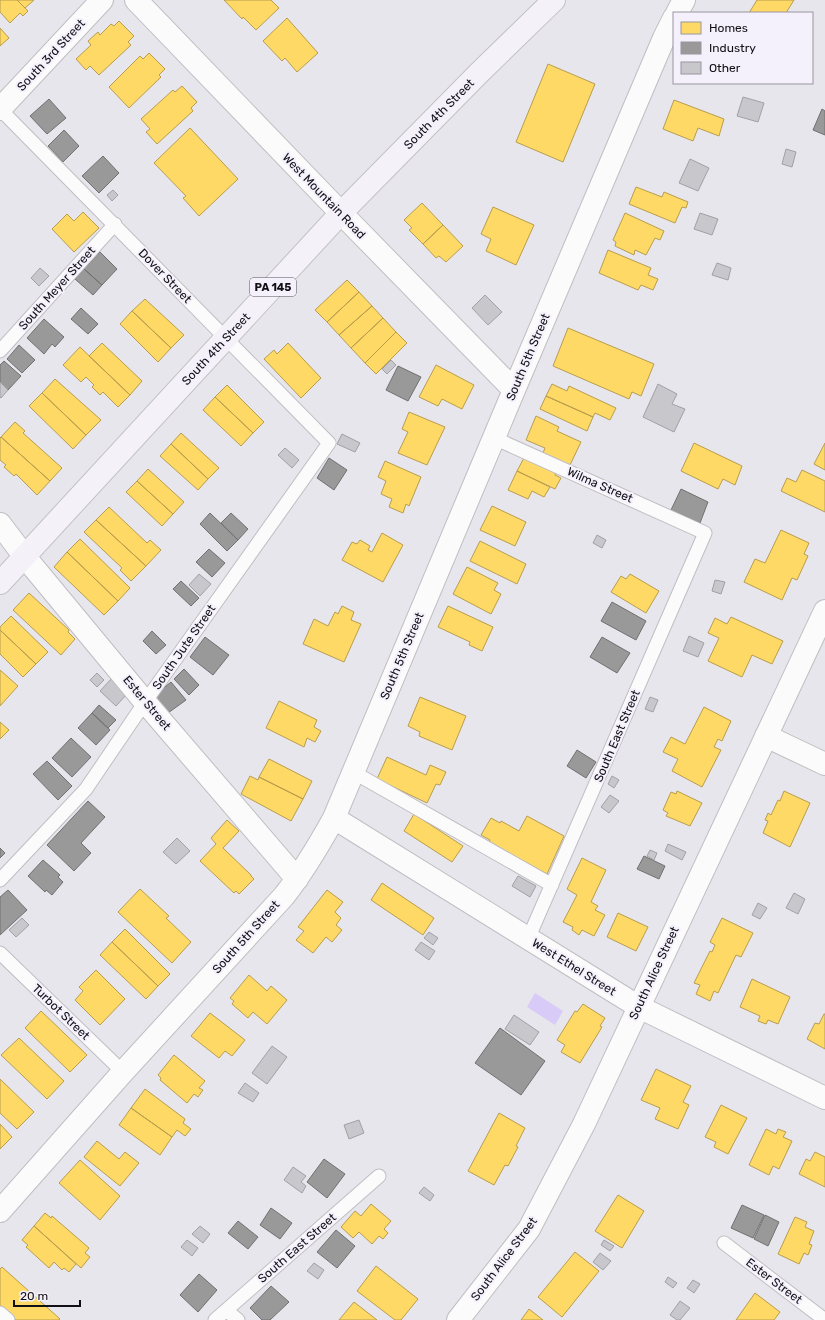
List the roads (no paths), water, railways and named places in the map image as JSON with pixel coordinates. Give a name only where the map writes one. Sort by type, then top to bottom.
[{"type":"main road","name":"South 4th Street","points":[[0,583],[341,213],[479,73],[554,0]]},
{"type":"street","name":"South 3rd Street","points":[[0,110],[102,0]]},
{"type":"street","name":"West Mountain Road","points":[[136,0],[514,390]]},
{"type":"street","points":[[678,12],[684,0]]},
{"type":"street","name":"South 5th Street","points":[[0,1212],[123,1072],[278,902],[297,879],[334,818],[514,390],[673,20]]},
{"type":"street","name":"Ester Street","points":[[0,524],[25,557],[145,702],[297,879]]},
{"type":"street","name":"South Alice Street","points":[[458,1320],[529,1229],[584,1124],[825,611]]},
{"type":"street","points":[[766,736],[825,764]]},
{"type":"street","name":"West Ethel Street","points":[[334,818],[639,1007],[825,1098]]},
{"type":"lane","name":"Dover Street","points":[[0,110],[329,443]]},
{"type":"lane","name":"South Meyer Street","points":[[0,351],[114,224]]},
{"type":"lane","name":"Wilma Street","points":[[494,438],[705,533]]},
{"type":"lane","name":"South Jute Street","points":[[0,880],[86,789],[145,702],[329,443]]},
{"type":"lane","name":"South East Street","points":[[528,939],[705,533]]},
{"type":"lane","points":[[353,772],[552,885]]},
{"type":"lane","name":"Turbot Street","points":[[0,953],[123,1072]]},
{"type":"lane","name":"South East Street","points":[[215,1320],[379,1176]]},
{"type":"lane","name":"Ester Street","points":[[724,1243],[825,1320]]},
{"type":"lane","points":[[226,1310],[238,1320]]},
{"type":"lane","points":[[0,1314],[8,1320]]}]
